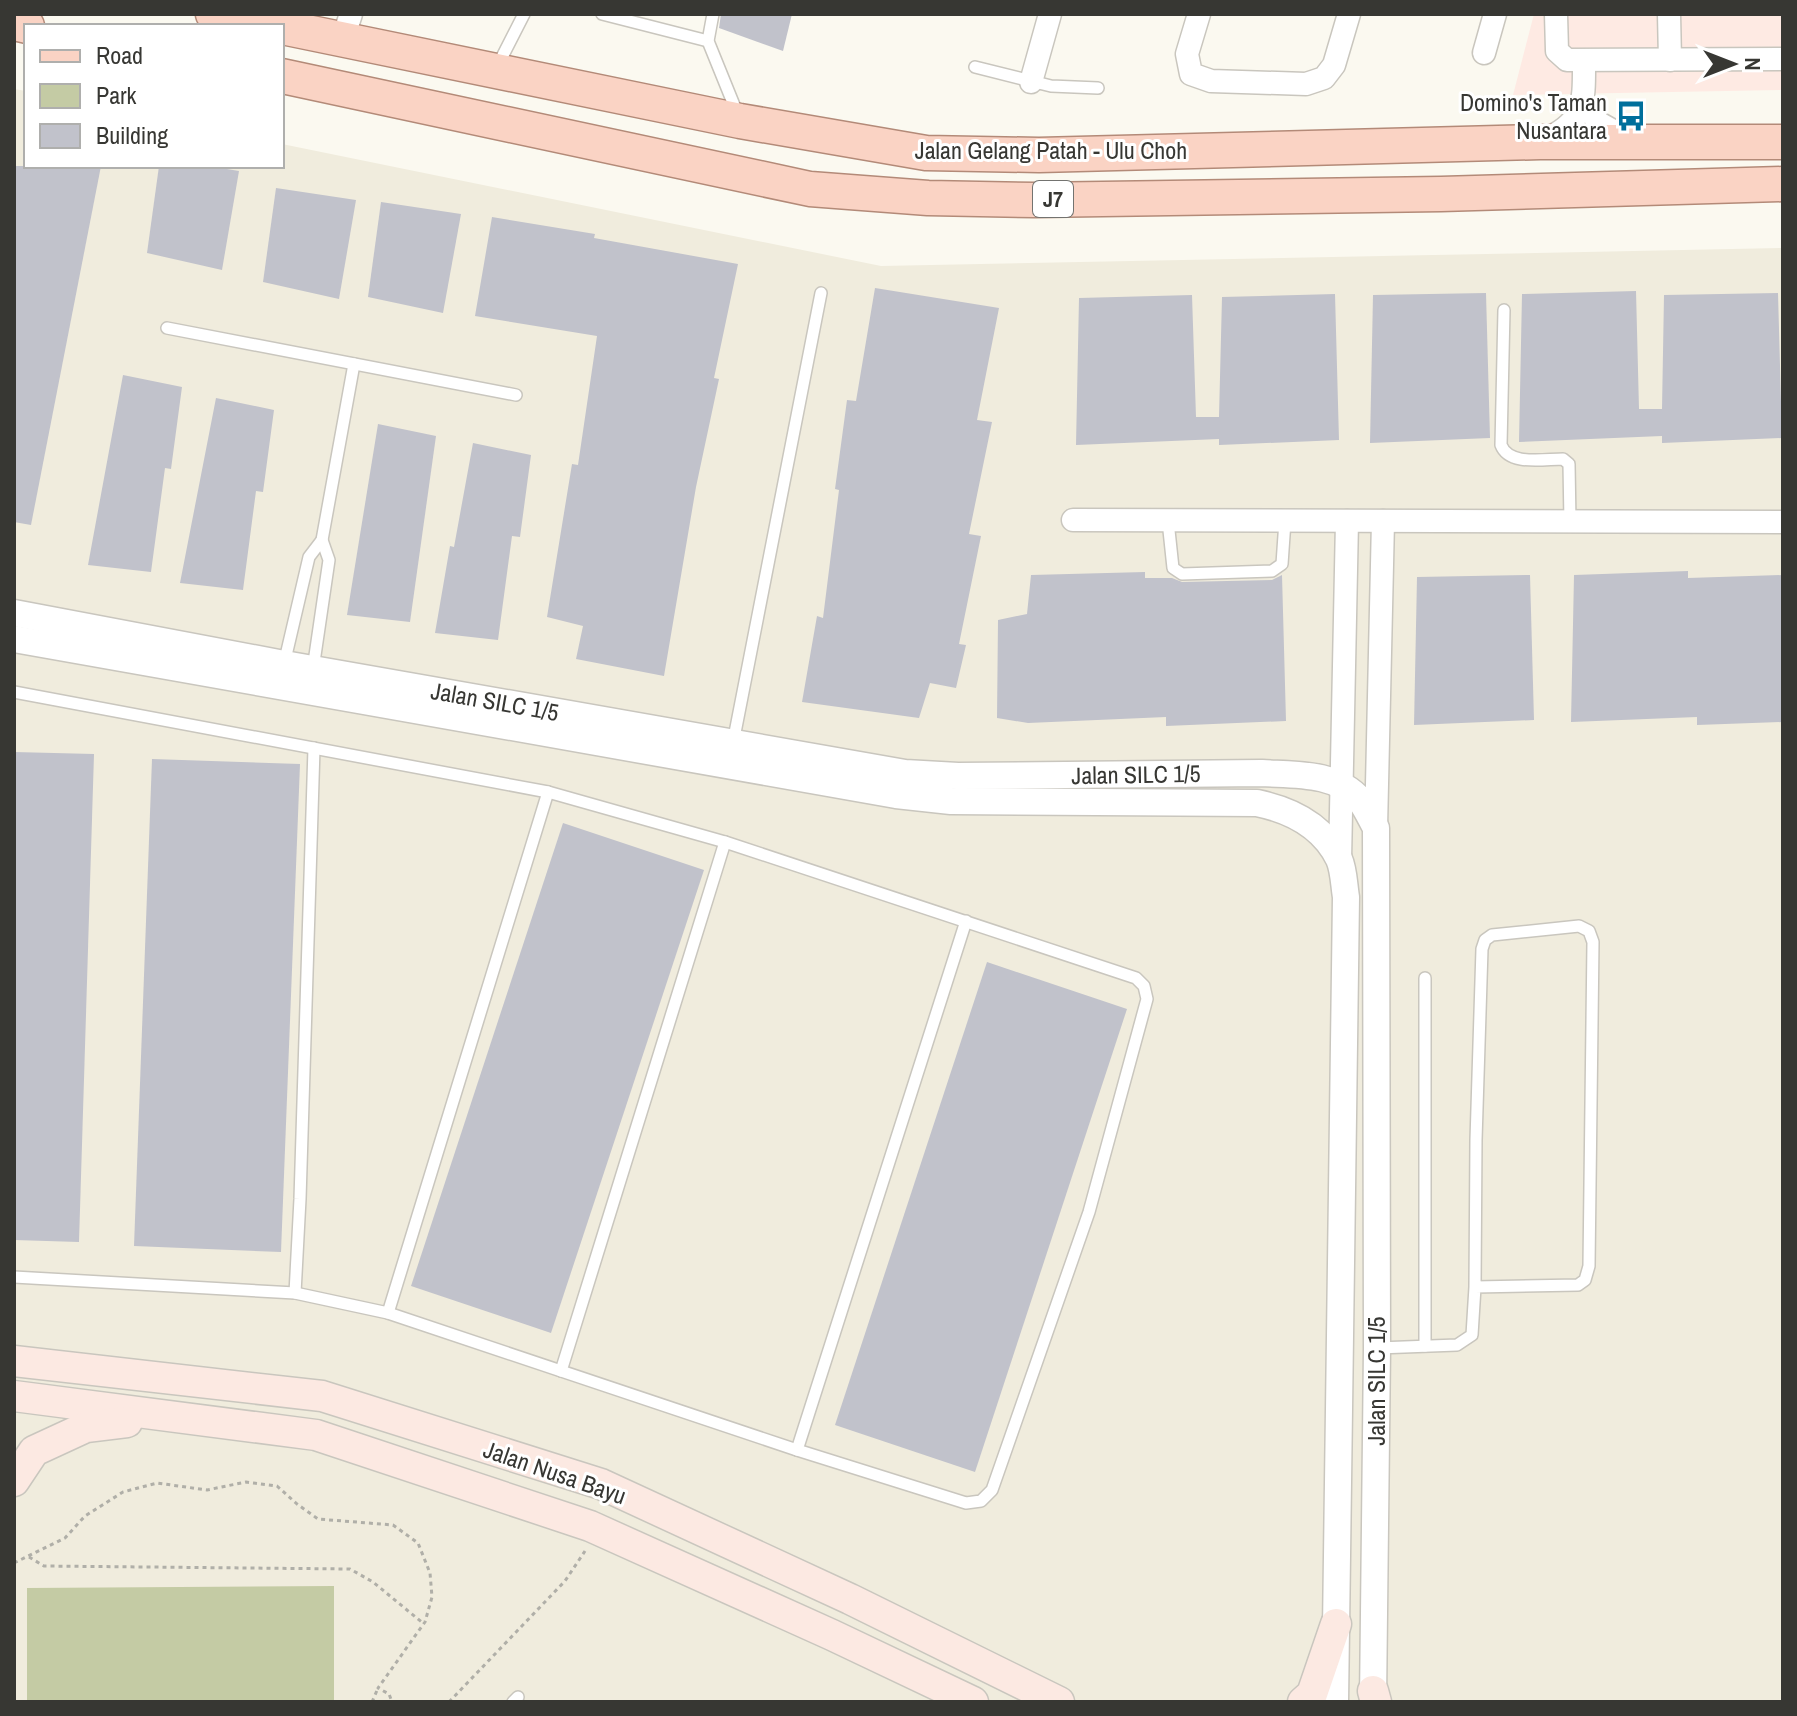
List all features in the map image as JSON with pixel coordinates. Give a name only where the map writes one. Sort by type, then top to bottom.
[{"type":"main road","name":"Jalan Gelang Patah - Ulu Choh","points":[[213,14],[269,24]]},
{"type":"main road","name":"Jalan Gelang Patah - Ulu Choh","points":[[284,26],[347,26],[495,71],[740,121],[926,153],[1039,155],[1540,142],[1783,142]]},
{"type":"main road","name":"Jalan Gelang Patah - Ulu Choh","points":[[284,76],[810,189],[928,198],[1035,200],[1441,194],[1783,184]]},
{"type":"main road","name":"Jalan Nusa Bayu","points":[[16,1370],[322,1396],[601,1484],[850,1599],[1059,1702]]},
{"type":"main road","name":"Jalan Nusa Bayu","points":[[14,1396],[316,1435],[590,1526],[973,1702]]},
{"type":"main road","points":[[14,1481],[34,1451],[86,1427],[173,1417]]},
{"type":"main road","points":[[1303,1702],[1312,1694],[1336,1624]]},
{"type":"street","points":[[1031,82],[1050,14]]},
{"type":"street","points":[[1199,14],[1187,54],[1191,74],[1211,81],[1306,84],[1324,78],[1334,65],[1349,14]]},
{"type":"street","points":[[1484,53],[1495,14]]},
{"type":"street","points":[[1556,14],[1557,51],[1567,60],[1783,59]]},
{"type":"street","points":[[1669,14],[1670,60]]},
{"type":"street","points":[[1540,142],[1559,134],[1584,103],[1584,61]]},
{"type":"street","points":[[1584,103],[1599,123],[1634,142]]},
{"type":"street","points":[[1073,520],[1783,522]]},
{"type":"street","points":[[1340,860],[1339,783],[1347,521]]},
{"type":"street","points":[[1376,828],[1383,521]]},
{"type":"street","name":"Jalan SILC 1/5","points":[[14,613],[284,664],[905,773],[958,776],[1262,773],[1312,776],[1339,783]]},
{"type":"street","points":[[1344,630],[1380,630]]},
{"type":"street","name":"Jalan SILC 1/5","points":[[14,639],[896,795],[951,801],[1257,803],[1292,813],[1316,829],[1340,860],[1346,897],[1335,1702]]},
{"type":"street","points":[[1339,783],[1359,800],[1376,828]]},
{"type":"street","name":"Jalan SILC 1/5","points":[[1374,1698],[1376,828]]},
{"type":"lane","points":[[495,71],[524,14]]},
{"type":"lane","points":[[602,14],[708,41]]},
{"type":"lane","points":[[713,14],[708,41],[740,121]]},
{"type":"lane","points":[[975,67],[1051,86],[1098,88]]},
{"type":"lane","points":[[733,743],[821,293]]},
{"type":"lane","points":[[1504,310],[1501,445],[1504,453],[1513,458],[1563,459],[1569,464],[1570,522]]},
{"type":"lane","points":[[167,328],[516,395]]},
{"type":"lane","points":[[284,664],[309,557],[322,540],[354,364]]},
{"type":"lane","points":[[1168,521],[1173,568],[1182,574],[1272,571],[1282,564],[1285,521]]},
{"type":"lane","points":[[313,669],[329,560],[322,540]]},
{"type":"lane","points":[[14,692],[548,792],[725,842],[1136,978],[1144,986],[1147,999],[1089,1212],[992,1490],[981,1501],[966,1503],[797,1450],[388,1313],[295,1293],[14,1277]]},
{"type":"lane","points":[[295,1293],[314,748]]},
{"type":"lane","points":[[388,1313],[548,792]]},
{"type":"lane","points":[[561,1371],[725,842]]},
{"type":"lane","points":[[797,1450],[966,921]]},
{"type":"lane","points":[[1377,1348],[1457,1345],[1472,1335],[1482,949],[1485,940],[1492,935],[1579,926],[1589,931],[1593,942],[1589,1266],[1585,1280],[1578,1285],[1475,1287]]},
{"type":"lane","points":[[1425,978],[1425,1346]]},
{"type":"path","points":[[14,1563],[65,1538],[85,1516],[123,1492],[157,1483],[207,1490],[246,1482],[277,1486],[318,1519],[393,1525],[418,1543],[430,1573],[432,1597],[424,1624],[378,1688],[372,1702]]},
{"type":"path","points":[[449,1702],[565,1581],[588,1547]]},
{"type":"path","points":[[28,1556],[44,1566],[350,1569],[373,1582],[424,1624]]},
{"type":"path","points":[[378,1688],[389,1694],[392,1702]]},
{"type":"shaded area","points":[[1534,14],[1783,14],[1783,90],[1513,95]]},
{"type":"shaded area","points":[[14,89],[24,91],[24,168],[284,168],[284,144],[881,266],[1783,248],[1783,1702],[14,1702]]},
{"type":"green space","points":[[334,1586],[334,1702],[27,1702],[27,1588]]},
{"type":"building","points":[[721,14],[792,14],[783,51],[719,28]]},
{"type":"building","points":[[14,166],[101,168],[31,525],[14,522]]},
{"type":"building","points":[[159,168],[239,171],[222,270],[147,253]]},
{"type":"building","points":[[276,188],[356,200],[339,299],[263,282]]},
{"type":"building","points":[[381,202],[461,214],[443,313],[368,297]]},
{"type":"building","points":[[492,217],[595,234],[594,238],[738,264],[714,378],[719,379],[696,487],[664,676],[576,659],[583,626],[547,617],[572,464],[578,465],[597,336],[475,316]]},
{"type":"building","points":[[875,288],[999,308],[977,420],[992,422],[969,534],[981,536],[959,644],[966,645],[956,688],[930,683],[919,718],[802,702],[817,616],[823,618],[847,400],[856,401]]},
{"type":"building","points":[[1636,291],[1639,409],[1662,409],[1664,295],[1778,293],[1782,438],[1662,443],[1662,436],[1519,442],[1522,294]]},
{"type":"building","points":[[1486,293],[1490,438],[1370,443],[1373,295]]},
{"type":"building","points":[[1335,294],[1339,440],[1219,445],[1219,439],[1076,445],[1079,298],[1192,295],[1196,417],[1219,417],[1222,297]]},
{"type":"building","points":[[123,375],[182,387],[171,469],[165,468],[151,572],[88,565]]},
{"type":"building","points":[[216,398],[274,410],[263,492],[256,491],[243,590],[180,583]]},
{"type":"building","points":[[378,424],[436,436],[410,622],[347,615]]},
{"type":"building","points":[[473,443],[531,455],[520,537],[512,536],[498,640],[435,633]]},
{"type":"building","points":[[1688,571],[1688,578],[1783,575],[1783,722],[1697,725],[1697,717],[1571,722],[1574,575]]},
{"type":"building","points":[[1145,572],[1145,578],[1172,578],[1182,582],[1272,580],[1282,575],[1286,721],[1166,726],[1166,717],[1028,723],[997,718],[998,620],[1027,614],[1031,575]]},
{"type":"building","points":[[1530,575],[1534,720],[1414,725],[1417,577]]},
{"type":"building","points":[[14,752],[94,754],[79,1242],[14,1240]]},
{"type":"building","points":[[152,759],[300,764],[281,1252],[134,1246]]},
{"type":"building","points":[[563,823],[704,870],[551,1333],[411,1286]]},
{"type":"building","points":[[987,962],[1127,1009],[975,1472],[835,1425]]},
{"type":"place","name":"Domino's Taman Nusantara","points":[[1631,116]]}]
